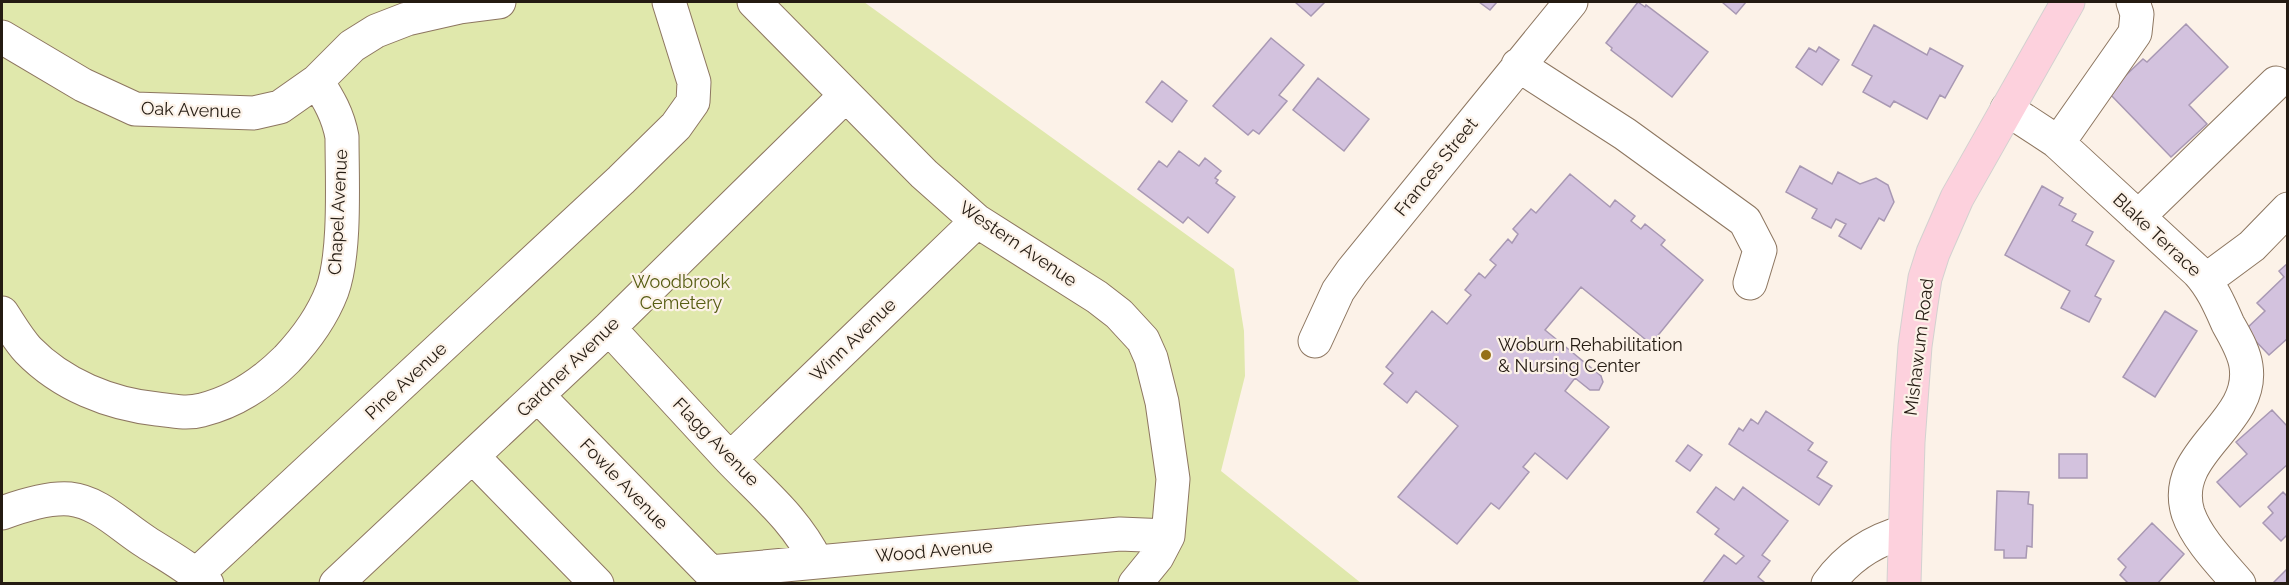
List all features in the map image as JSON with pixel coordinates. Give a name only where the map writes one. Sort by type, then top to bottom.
[{"type":"main road","name":"Mishawum Road","points":[[1904,584],[1911,395],[1925,278],[1944,225],[2068,2]]},
{"type":"street","points":[[317,81],[352,46],[376,31],[407,19],[460,7],[499,2]]},
{"type":"street","name":"Pine Avenue","points":[[2,513],[52,500],[68,499],[86,503],[107,514],[202,579],[676,126],[693,102],[694,82],[669,2]]},
{"type":"street","name":"Western Avenue","points":[[754,2],[924,174],[977,221],[1097,297],[1119,314],[1143,340],[1151,358],[1162,402],[1173,479],[1168,536]]},
{"type":"street","name":"Frances Street","points":[[1315,341],[1338,291],[1352,271],[1570,2]]},
{"type":"street","points":[[2058,143],[2135,33],[2137,14],[2133,2]]},
{"type":"street","name":"Oak Avenue","points":[[2,37],[83,86],[135,109],[254,113],[280,107],[317,81]]},
{"type":"street","points":[[1518,65],[1625,134],[1745,221],[1760,250],[1750,283]]},
{"type":"street","name":"Chapel Avenue","points":[[2,313],[26,348],[48,368],[107,400],[132,407],[180,413],[201,411],[229,401],[271,375],[305,338],[321,315],[333,290],[339,259],[342,138],[339,120],[332,104],[317,81]]},
{"type":"street","points":[[2138,217],[2276,83]]},
{"type":"street","name":"Gardner Avenue","points":[[336,584],[609,328],[846,95]]},
{"type":"street","name":"Blake Terrace","points":[[2007,109],[2045,132],[2058,143],[2206,280],[2241,348],[2247,367],[2247,376],[2239,404],[2194,462],[2187,481],[2186,502],[2197,531],[2239,584]]},
{"type":"street","points":[[2206,280],[2252,246],[2288,208]]},
{"type":"street","name":"Winn Avenue","points":[[730,459],[977,221]]},
{"type":"street","name":"Flagg Avenue","points":[[609,328],[730,459],[783,511],[806,540],[815,572]]},
{"type":"street","name":"Fowle Avenue","points":[[538,396],[714,579]]},
{"type":"street","points":[[473,457],[591,582]]},
{"type":"street","points":[[1828,584],[1838,570],[1868,547],[1887,537],[1905,532]]},
{"type":"street","name":"Wood Avenue","points":[[714,579],[815,572],[1120,534],[1168,536]]},
{"type":"street","points":[[1135,584],[1157,557],[1168,536]]},
{"type":"green space","name":"Woodbrook Cemetery","points":[[2,2],[864,2],[1234,269],[1244,331],[1245,376],[1221,471],[1361,583],[2,583]]},
{"type":"building","points":[[1295,2],[1325,2],[1311,16]]},
{"type":"building","points":[[1479,2],[1497,2],[1490,10]]},
{"type":"building","points":[[1638,2],[1645,7],[1646,5],[1708,52],[1672,97],[1611,50],[1612,48],[1606,43]]},
{"type":"building","points":[[1722,2],[1746,2],[1736,14]]},
{"type":"building","points":[[2186,24],[2228,67],[2189,105],[2207,124],[2171,157],[2108,92],[2143,59],[2147,62]]},
{"type":"building","points":[[1874,25],[1927,55],[1930,48],[1963,66],[1945,98],[1940,95],[1927,119],[1894,101],[1890,107],[1863,92],[1872,76],[1852,65]]},
{"type":"building","points":[[1271,38],[1304,65],[1279,95],[1287,101],[1259,134],[1253,130],[1248,135],[1213,106]]},
{"type":"building","points":[[1819,47],[1839,60],[1822,85],[1796,67],[1809,48],[1816,52]]},
{"type":"building","points":[[1318,78],[1369,119],[1344,151],[1293,110]]},
{"type":"building","points":[[1162,81],[1187,101],[1172,122],[1146,102]]},
{"type":"building","points":[[1179,151],[1199,166],[1205,158],[1221,171],[1215,178],[1218,180],[1216,183],[1235,197],[1208,233],[1188,217],[1183,223],[1138,189],[1159,161],[1167,167]]},
{"type":"building","points":[[1800,166],[1832,184],[1838,172],[1860,184],[1876,178],[1888,185],[1894,202],[1884,221],[1879,218],[1861,249],[1839,236],[1846,224],[1836,219],[1831,228],[1812,218],[1817,209],[1786,192]]},
{"type":"building","name":"Woburn Rehabilitation & Nursing Center","points":[[1570,174],[1610,207],[1615,200],[1635,216],[1631,221],[1641,229],[1645,224],[1665,240],[1661,245],[1703,280],[1651,344],[1581,287],[1545,330],[1601,376],[1603,382],[1599,390],[1590,390],[1575,378],[1565,391],[1609,427],[1567,479],[1535,453],[1523,467],[1529,472],[1499,509],[1491,503],[1457,544],[1398,497],[1458,426],[1416,391],[1407,403],[1384,384],[1393,373],[1386,367],[1432,311],[1447,324],[1471,295],[1465,290],[1479,273],[1485,278],[1496,265],[1490,260],[1508,239],[1512,243],[1518,234],[1513,229],[1531,209],[1536,213]]},
{"type":"building","points":[[2042,186],[2063,198],[2059,205],[2076,214],[2072,221],[2093,232],[2086,245],[2114,261],[2095,296],[2101,299],[2089,322],[2061,308],[2070,291],[2005,255]]},
{"type":"building","points":[[2288,263],[2288,338],[2269,355],[2245,330],[2265,311],[2257,303],[2284,277],[2279,271]]},
{"type":"building","points":[[2165,311],[2197,331],[2155,397],[2123,377]]},
{"type":"building","points":[[2272,410],[2288,427],[2288,464],[2240,507],[2217,482],[2247,454],[2236,442]]},
{"type":"building","points":[[1766,411],[1813,443],[1808,450],[1827,462],[1817,477],[1832,486],[1819,505],[1729,444],[1739,428],[1743,431],[1751,419],[1758,424]]},
{"type":"building","points":[[1688,445],[1702,455],[1690,471],[1676,461]]},
{"type":"building","points":[[2059,454],[2087,454],[2087,478],[2059,478]]},
{"type":"building","points":[[1716,487],[1734,500],[1743,487],[1788,521],[1762,555],[1770,561],[1758,577],[1764,582],[1763,584],[1702,584],[1724,555],[1736,564],[1744,556],[1715,534],[1719,529],[1697,512]]},
{"type":"building","points":[[1997,491],[2029,492],[2028,504],[2033,505],[2032,547],[2027,546],[2026,558],[2004,558],[2004,550],[1995,550]]},
{"type":"building","points":[[2283,492],[2288,497],[2288,534],[2281,541],[2263,523],[2273,513],[2268,507]]},
{"type":"building","points":[[2152,523],[2184,554],[2157,584],[2129,584],[2120,575],[2126,567],[2118,559]]},
{"type":"building","points":[[2288,568],[2288,584],[2272,584]]},
{"type":"place","name":"Woburn Rehabilitation & Nursing Center","points":[[1486,355]]}]
